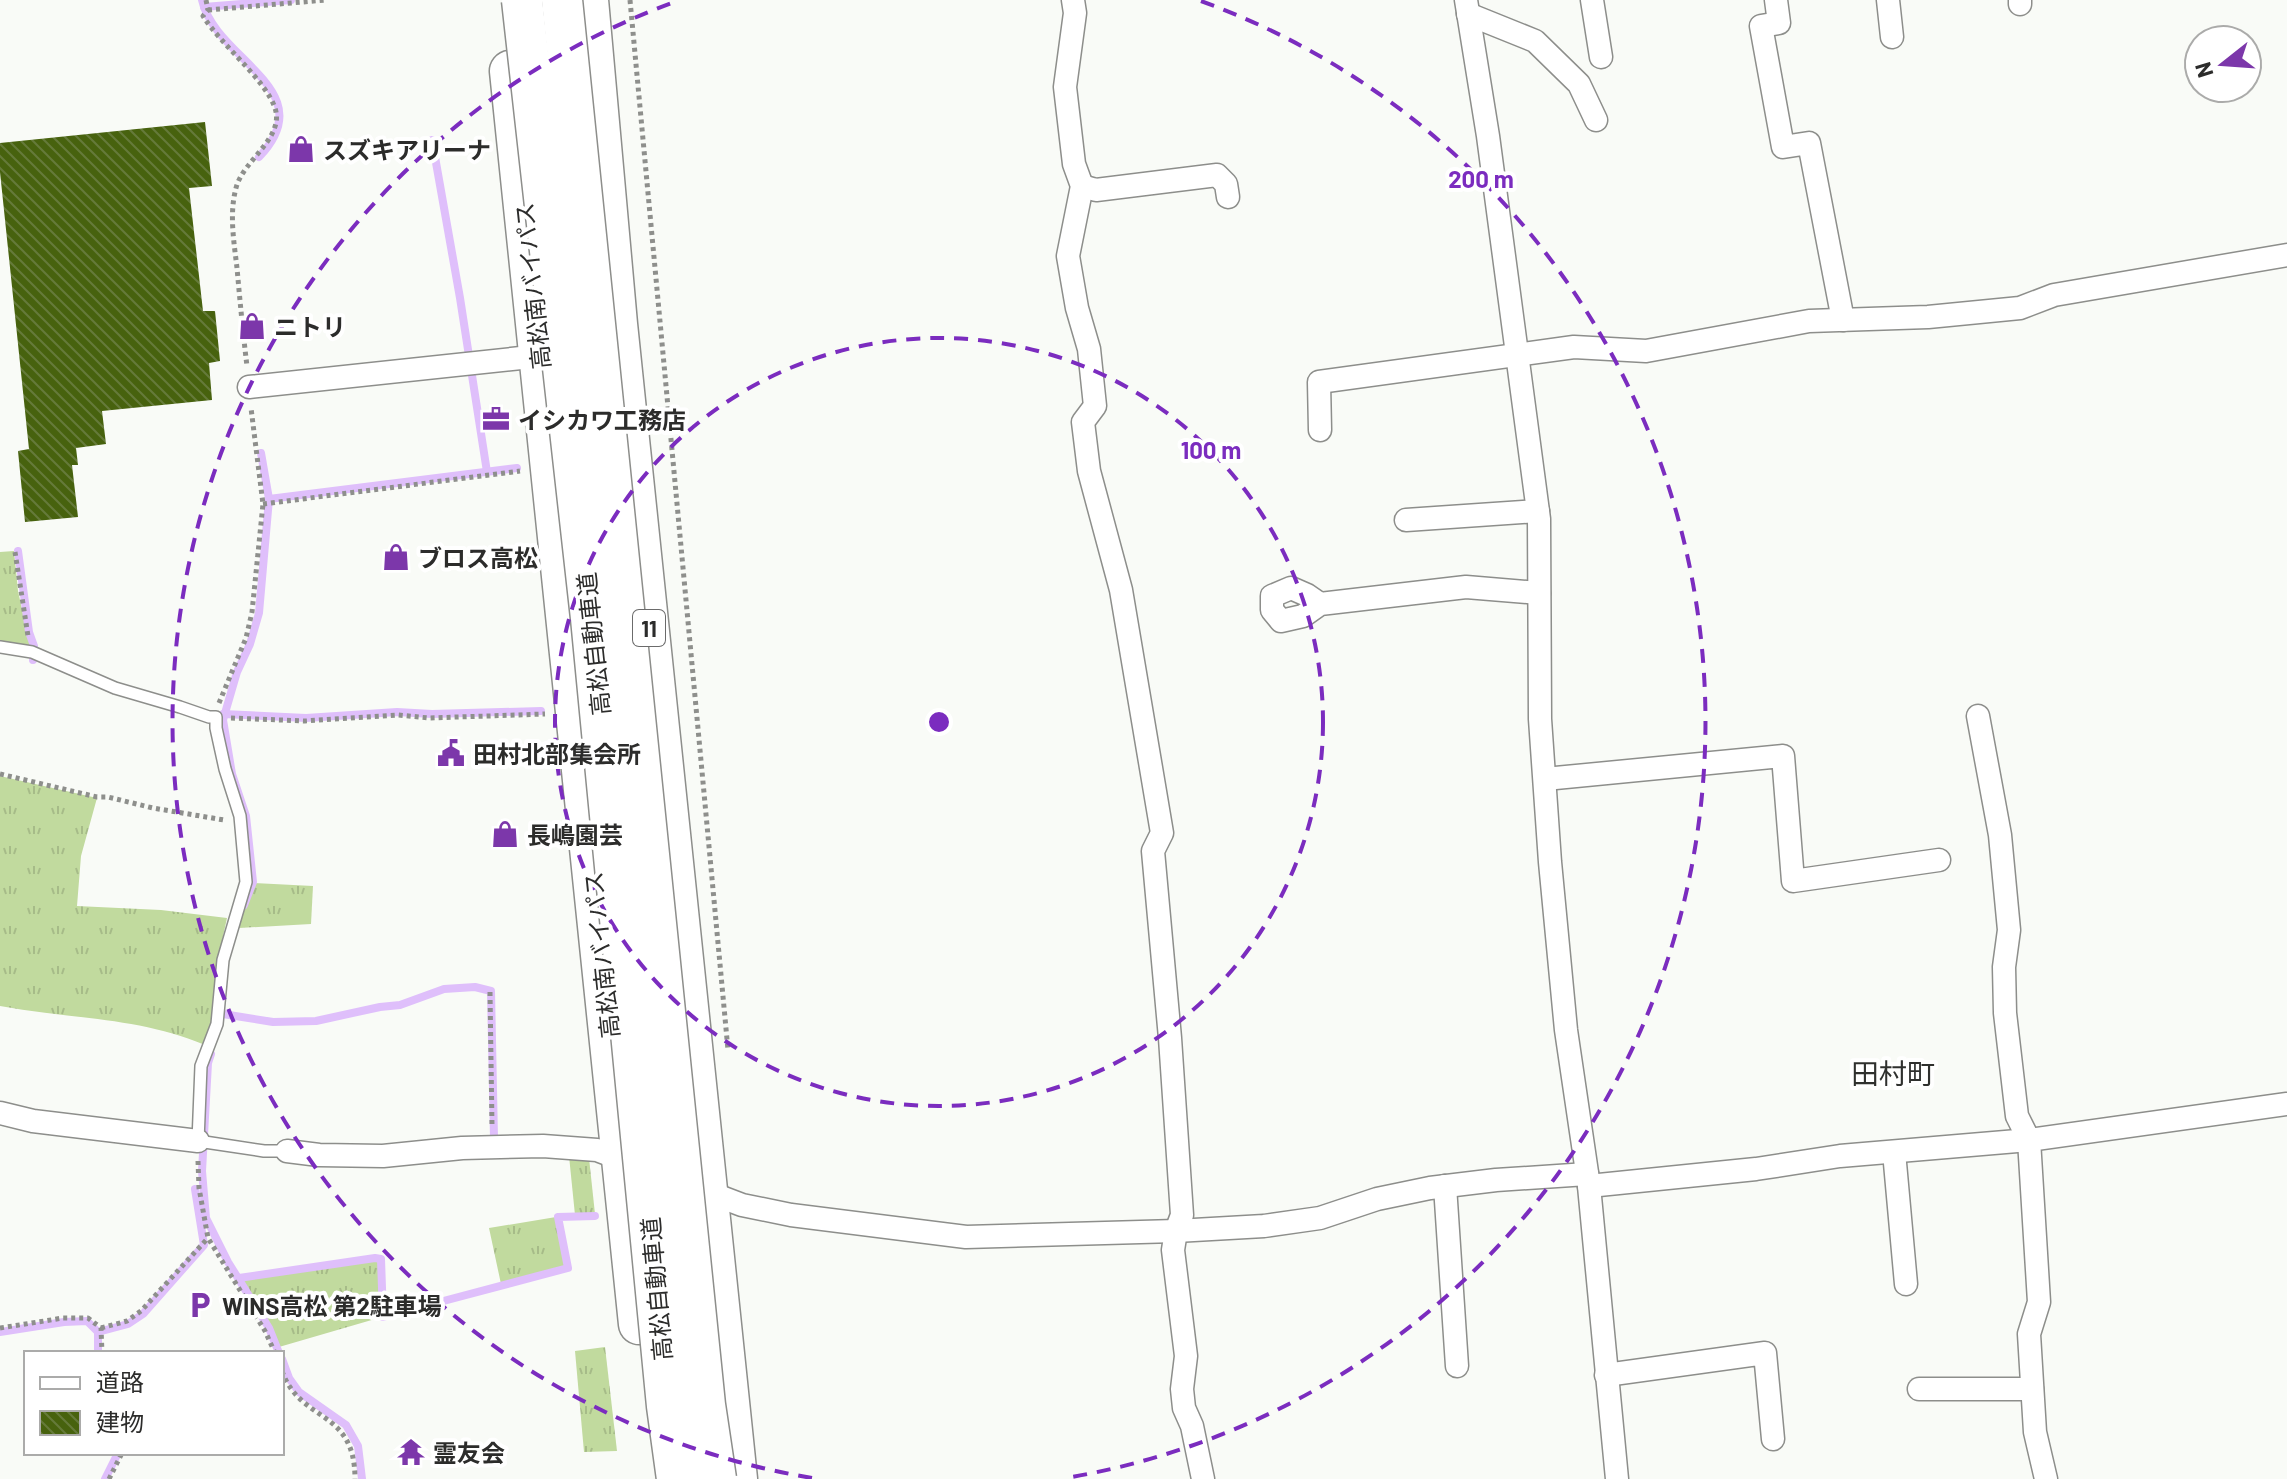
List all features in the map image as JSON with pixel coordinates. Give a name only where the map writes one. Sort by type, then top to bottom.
[{"type":"highway","name":"高松南バイパス","points":[[503,0],[648,1407],[658,1479]]},
{"type":"highway","name":"高松自動車道","points":[[522,0],[591,618],[677,1479]]},
{"type":"highway","name":"高松自動車道","points":[[562,0],[705,1405],[716,1479]]},
{"type":"highway","name":"11","points":[[588,0],[616,308],[737,1479]]},
{"type":"street","points":[[1073,0],[1075,13],[1065,87],[1074,164],[1082,186],[1068,256],[1077,308],[1089,349],[1095,406],[1083,422],[1089,471],[1121,590],[1162,833],[1153,851],[1182,1215],[1173,1250],[1186,1356],[1182,1389],[1184,1408],[1192,1426],[1203,1479]]},
{"type":"street","points":[[1592,0],[1601,57]]},
{"type":"street","points":[[1776,0],[1779,23],[1761,26],[1783,147],[1809,143],[1843,320]]},
{"type":"street","points":[[1888,0],[1892,37]]},
{"type":"street","points":[[1467,7],[1535,41],[1579,84],[1596,120]]},
{"type":"street","points":[[1467,7],[1488,136],[1538,511],[1540,719],[1566,1030],[1588,1180],[1617,1478],[1603,1479]]},
{"type":"street","points":[[1082,186],[1096,190],[1217,175],[1226,184],[1228,197]]},
{"type":"street","points":[[1320,430],[1319,382],[1574,347],[1646,351],[1809,321],[1928,317],[2020,308],[2054,295],[2287,255]]},
{"type":"street","points":[[249,387],[540,356]]},
{"type":"street","points":[[1406,520],[1538,511]]},
{"type":"street","points":[[1320,604],[1466,587],[1539,593]]},
{"type":"street","points":[[1978,716],[2000,835],[2009,930],[2004,967],[2005,1013],[2017,1116],[2029,1140],[2039,1302],[2029,1334],[2035,1432],[2046,1479]]},
{"type":"street","points":[[1545,779],[1783,756],[1793,881],[1939,860]]},
{"type":"street","points":[[287,1151],[383,1156],[493,1147],[543,1146],[597,1150],[742,1205],[791,1215],[966,1237],[1264,1226],[1320,1218],[1377,1199],[1445,1186],[1706,1174],[1840,1156],[2029,1140],[2287,1104]]},
{"type":"street","points":[[0,1113],[33,1121],[198,1141]]},
{"type":"street","points":[[1894,1152],[1906,1284]]},
{"type":"street","points":[[1445,1186],[1457,1366]]},
{"type":"street","points":[[1606,1375],[1765,1353],[1773,1439]]},
{"type":"street","points":[[1919,1389],[2032,1389]]},
{"type":"lane","points":[[0,647],[32,652],[115,688],[216,717],[225,769],[241,822],[246,882],[223,960],[217,1024],[201,1066],[198,1141],[264,1151],[287,1151]]},
{"type":"path","points":[[206,0],[208,10]]},
{"type":"path","points":[[326,0],[208,10],[203,16],[213,33],[271,99],[277,118],[272,135],[243,172],[233,201],[232,228],[263,504],[252,612],[246,638],[216,717],[305,721],[398,715],[429,718],[554,715]]},
{"type":"path","points":[[630,0],[729,1063]]},
{"type":"path","points":[[263,504],[528,470]]},
{"type":"path","points":[[15,552],[32,652]]},
{"type":"path","points":[[0,774],[97,797],[241,822]]},
{"type":"path","points":[[490,992],[493,1147]]},
{"type":"path","points":[[198,1141],[199,1188],[208,1238],[259,1320],[274,1351]]},
{"type":"path","points":[[101,1328],[127,1321],[141,1311],[208,1238]]},
{"type":"path","points":[[0,1328],[63,1318],[88,1318],[101,1328]]},
{"type":"path","points":[[101,1328],[102,1351]]},
{"type":"path","points":[[284,1375],[296,1396],[329,1420],[347,1438],[354,1460],[355,1479]]},
{"type":"path","points":[[109,1479],[121,1455]]},
{"type":"green space","points":[[14,551],[18,591],[30,646],[0,642],[0,552]]},
{"type":"green space","points":[[0,776],[97,798],[81,856],[77,906],[161,910],[227,918],[217,964],[212,1023],[205,1045],[130,1024],[0,1006]]},
{"type":"green space","points":[[254,883],[313,886],[311,924],[239,928]]},
{"type":"green space","points":[[569,1156],[589,1158],[595,1214],[575,1215]]},
{"type":"green space","points":[[556,1217],[567,1267],[501,1284],[489,1228]]},
{"type":"green space","points":[[375,1259],[381,1263],[382,1317],[279,1347],[242,1279]]},
{"type":"green space","points":[[605,1347],[617,1451],[584,1452],[575,1351]]},
{"type":"building","points":[[205,122],[212,186],[189,188],[203,311],[215,311],[220,361],[209,363],[212,400],[102,411],[106,444],[76,448],[78,465],[72,465],[78,517],[25,522],[18,451],[29,449],[0,172],[0,143]]},
{"type":"waterway","points":[[202,0],[211,21],[273,93],[279,112],[276,133],[259,157]]},
{"type":"waterway","points":[[204,7],[291,0]]},
{"type":"waterway","points":[[432,140],[487,472]]},
{"type":"waterway","points":[[244,905],[253,882],[246,816],[232,774],[223,720],[259,613],[269,499],[261,453]]},
{"type":"waterway","points":[[269,499],[517,468]]},
{"type":"waterway","points":[[18,551],[29,632],[34,646],[33,660]]},
{"type":"waterway","points":[[223,714],[306,718],[397,712],[541,711]]},
{"type":"waterway","points":[[223,1014],[273,1022],[316,1021],[400,1005],[444,989],[475,987],[491,991],[494,1138]]},
{"type":"waterway","points":[[211,1054],[202,1171],[206,1218],[228,1262],[269,1328],[278,1351]]},
{"type":"waterway","points":[[98,1332],[128,1324],[143,1314],[204,1245],[195,1189]]},
{"type":"waterway","points":[[239,1278],[381,1259],[383,1317],[568,1268],[558,1217],[595,1216]]},
{"type":"waterway","points":[[0,1332],[87,1321],[98,1332],[98,1351]]},
{"type":"waterway","points":[[284,1364],[299,1392],[346,1425],[358,1446],[362,1479]]},
{"type":"waterway","points":[[105,1479],[117,1455]]},
{"type":"place","name":"スズキアリーナ","points":[[301,149]]},
{"type":"place","name":"ニトリ","points":[[252,326]]},
{"type":"place","name":"イシカワ工務店","points":[[496,419]]},
{"type":"place","name":"ブロス高松","points":[[396,557]]},
{"type":"place","name":"田村北部集会所","points":[[451,753]]},
{"type":"place","name":"長嶋園芸","points":[[505,834]]},
{"type":"place","name":"WINS高松 第2駐車場","points":[[200,1305]]},
{"type":"place","name":"霊友会","points":[[411,1452]]},
{"type":"district","name":"田村町","points":[[1893,1073]]}]
